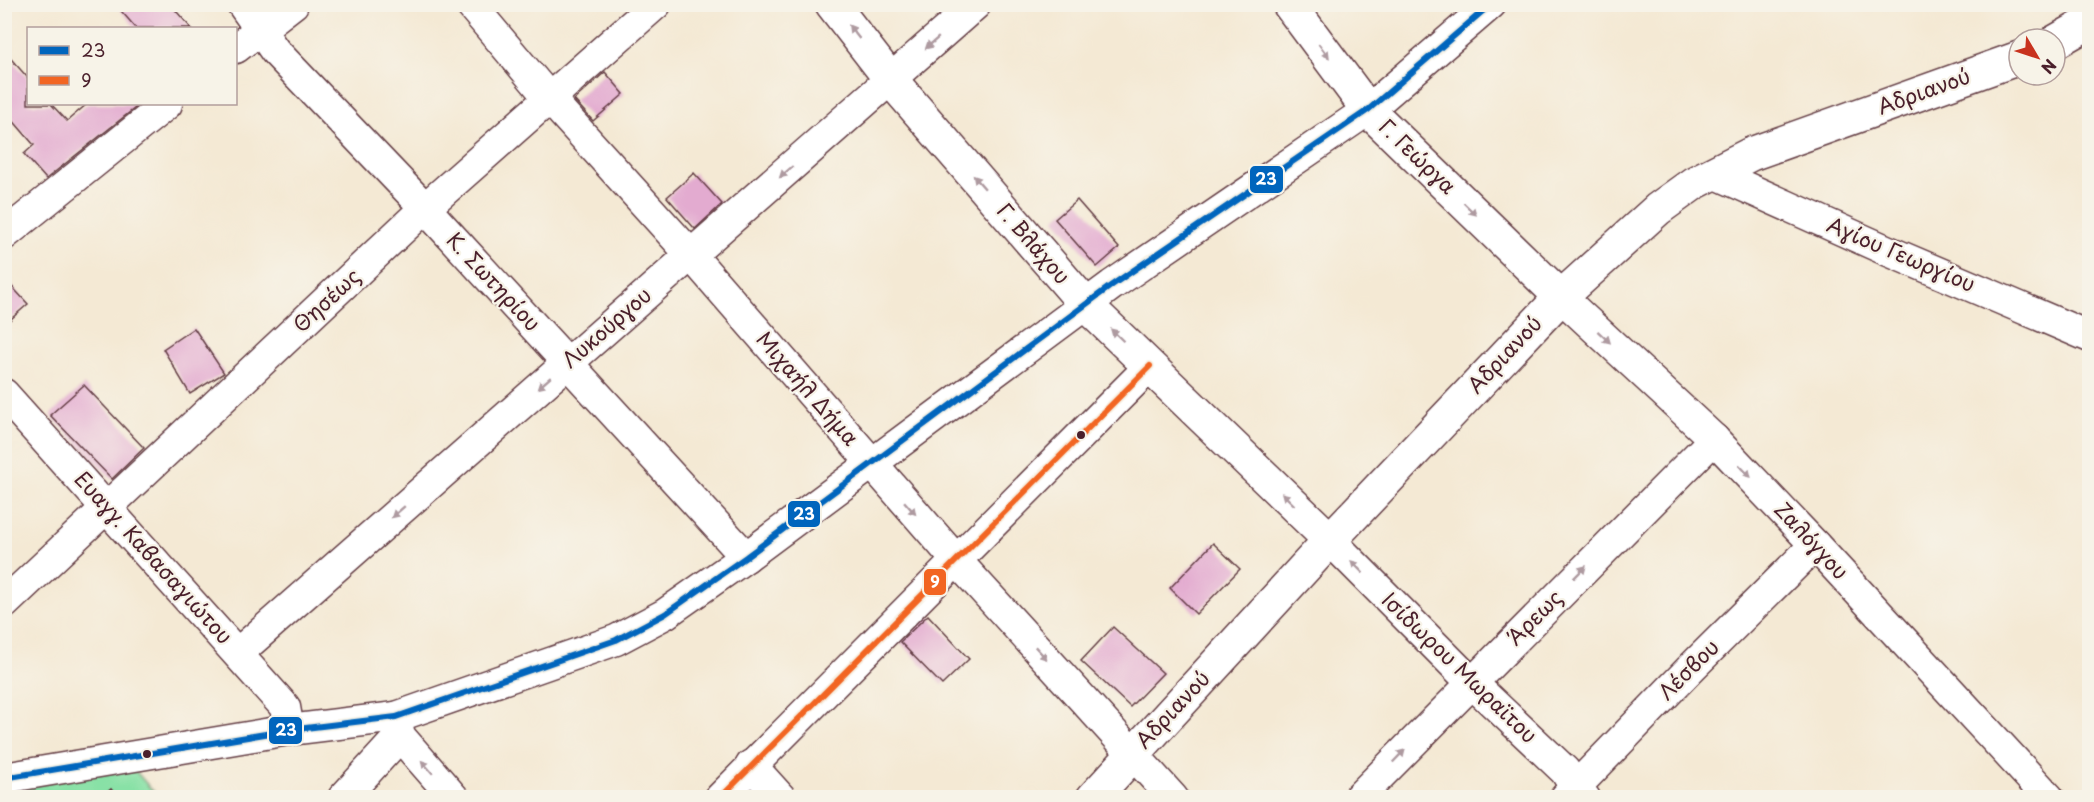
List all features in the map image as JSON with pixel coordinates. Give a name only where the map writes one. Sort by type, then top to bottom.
[{"type":"street","name":"Κ. Σωτηρίου","points":[[242,4],[275,51],[425,208],[746,557]]},
{"type":"street","points":[[237,47],[293,4]]},
{"type":"street","name":"Μιχαήλ Δήμα","points":[[470,4],[549,98],[691,255],[957,561],[1173,798]]},
{"type":"street","name":"Θησέως","points":[[4,604],[425,208],[656,4]]},
{"type":"street","name":"Γ. Βλάχου","points":[[832,4],[891,80],[1086,305],[1330,540]]},
{"type":"street","name":"Λυκούργου","points":[[238,653],[976,4]]},
{"type":"street","name":"Γ. Γεώργα","points":[[1288,4],[1368,110],[1561,297]]},
{"type":"street","points":[[4,778],[289,730],[398,726],[616,640],[665,614],[746,557],[1086,305],[1368,110],[1491,4]]},
{"type":"street","points":[[2067,35],[2090,22]]},
{"type":"street","name":"Αδριανού","points":[[1093,798],[1330,540],[1561,297],[1658,210],[1694,183],[1751,154],[2007,62]]},
{"type":"street","points":[[4,235],[166,105]]},
{"type":"street","name":"Αγίου Γεωργίου","points":[[1714,172],[1886,250],[2090,337]]},
{"type":"street","name":"Ζαλόγγου","points":[[1561,297],[1714,439],[2049,798]]},
{"type":"street","points":[[720,798],[1150,366]]},
{"type":"street","name":"Ευαγγ. Καβασαγιώτου","points":[[4,394],[285,707],[289,730]]},
{"type":"street","name":"Άρεως","points":[[1358,798],[1714,439]]},
{"type":"street","name":"Ισίδωρου Μωραϊτου","points":[[1330,540],[1471,682],[1565,771],[1575,794]]},
{"type":"street","name":"Λέσβου","points":[[1575,794],[1700,658],[1815,545]]},
{"type":"street","points":[[343,798],[398,726]]},
{"type":"street","points":[[398,726],[454,798]]},
{"type":"street","points":[[751,765],[781,798]]},
{"type":"green space","points":[[131,766],[158,797],[5,798],[5,786]]},
{"type":"building","points":[[115,4],[170,4],[190,27],[135,27]]},
{"type":"building","points":[[4,51],[27,77],[27,105],[52,105],[67,121],[86,105],[139,105],[46,179],[24,154],[34,145],[4,110]]},
{"type":"building","points":[[605,72],[624,94],[593,121],[574,100]]},
{"type":"building","points":[[694,173],[722,204],[695,229],[667,197]]},
{"type":"building","points":[[1077,200],[1119,248],[1097,267],[1055,219]]},
{"type":"building","points":[[4,278],[28,304],[4,325]]},
{"type":"building","points":[[194,328],[224,373],[190,394],[163,349]]},
{"type":"building","points":[[84,385],[144,448],[112,479],[50,415]]},
{"type":"building","points":[[1213,543],[1240,569],[1196,614],[1170,588]]},
{"type":"building","points":[[928,615],[969,659],[942,685],[900,642]]},
{"type":"building","points":[[1113,627],[1163,673],[1130,707],[1081,661]]},
{"type":"transit line","name":"23","points":[[4,778],[289,730],[396,717],[616,640],[665,614],[746,557],[1112,285],[1368,110],[1491,4]]},
{"type":"transit line","name":"9","points":[[720,798],[1150,366]]}]
